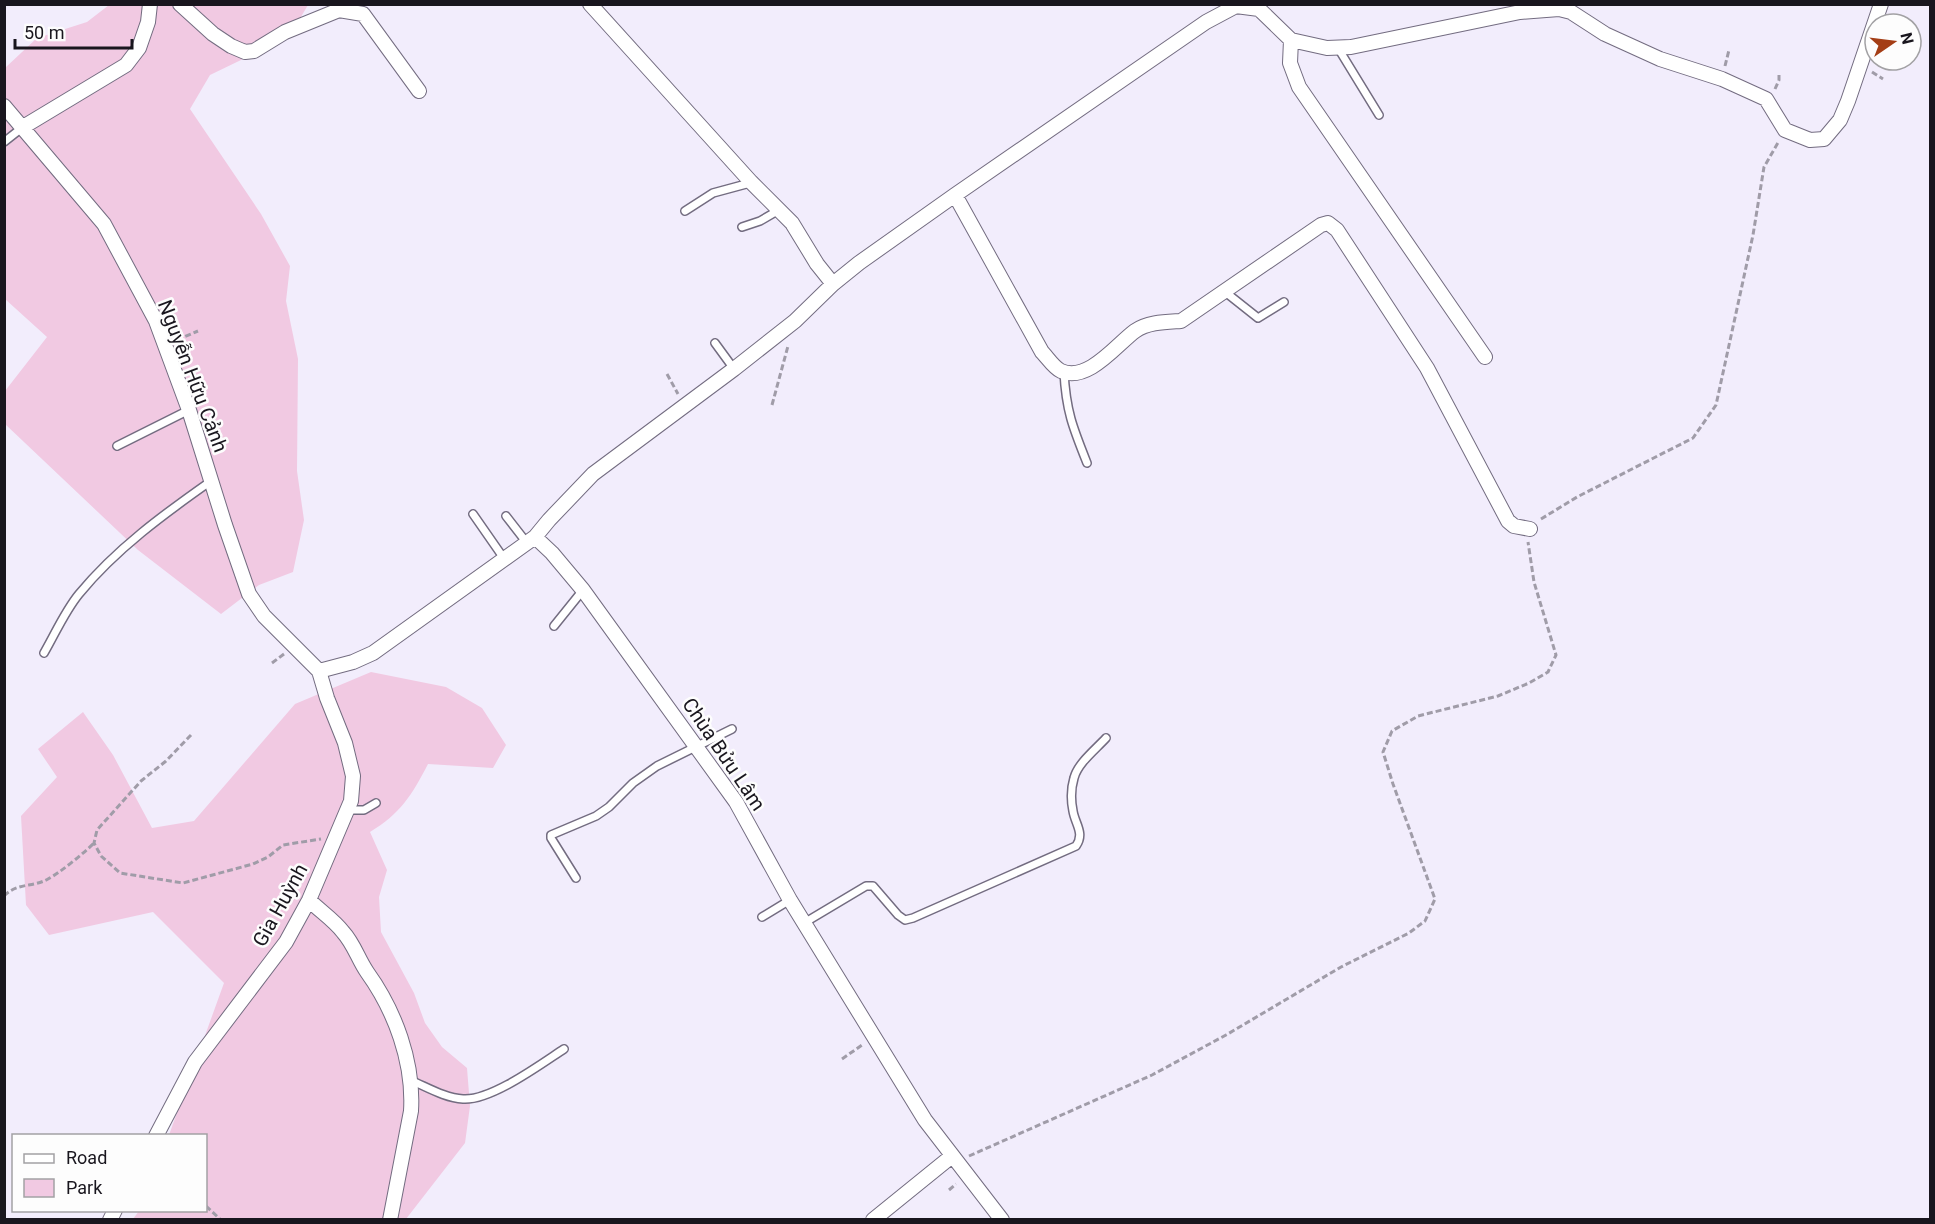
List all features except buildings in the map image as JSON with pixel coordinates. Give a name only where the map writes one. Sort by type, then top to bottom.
[{"type":"street","points":[[22,127],[126,65],[139,48],[148,22],[150,4]]},
{"type":"street","points":[[180,4],[213,34],[245,52],[254,51],[285,32],[339,10],[363,14],[419,91]]},
{"type":"street","points":[[590,4],[751,182],[792,223],[817,264],[833,284]]},
{"type":"street","points":[[319,671],[353,662],[373,653],[505,560],[531,540],[593,474],[795,321],[833,284],[859,263],[1206,22],[1236,6],[1259,9],[1291,40],[1327,48],[1351,47],[1520,12],[1572,8],[1605,34],[1660,59],[1722,80],[1766,99],[1785,130],[1810,140],[1824,139],[1840,120],[1881,4]]},
{"type":"street","points":[[1291,40],[1290,63],[1299,87],[1485,357]]},
{"type":"street","name":"Nguyễn Hữu Cảnh","points":[[4,106],[104,224],[156,321],[189,410],[249,594],[264,616],[319,671]]},
{"type":"street","points":[[955,195],[1042,351],[1060,371],[1064,372],[1078,373],[1102,361],[1136,330],[1181,321],[1321,225],[1328,224],[1337,230],[1427,368],[1508,522],[1514,526],[1530,529]]},
{"type":"street","name":"Chùa Bửu Lâm","points":[[531,540],[552,553],[583,590],[736,802],[789,900],[925,1120],[1002,1220]]},
{"type":"street","name":"Gia Huỳnh","points":[[157,1134],[195,1062],[286,942],[309,900],[348,810],[353,776],[345,743],[319,671]]},
{"type":"street","points":[[309,900],[343,931],[387,1002],[402,1042],[412,1094],[411,1111],[390,1220]]},
{"type":"street","points":[[873,1220],[954,1159]]},
{"type":"lane","points":[[1338,48],[1379,115]]},
{"type":"lane","points":[[4,142],[22,127]]},
{"type":"lane","points":[[685,211],[713,193],[751,182]]},
{"type":"lane","points":[[742,227],[760,221],[779,210]]},
{"type":"lane","points":[[1224,291],[1258,318],[1284,302]]},
{"type":"lane","points":[[715,343],[734,369]]},
{"type":"lane","points":[[1064,372],[1065,399],[1070,420],[1087,463]]},
{"type":"lane","points":[[117,446],[189,410]]},
{"type":"lane","points":[[44,653],[77,596],[96,575],[164,514],[211,481]]},
{"type":"lane","points":[[473,513],[505,560]]},
{"type":"lane","points":[[506,516],[531,540]]},
{"type":"lane","points":[[554,626],[583,590]]},
{"type":"lane","points":[[576,878],[551,835],[596,816],[609,807],[633,783],[657,766],[698,748],[732,729]]},
{"type":"lane","points":[[804,923],[866,886],[873,886],[905,920],[913,918],[1076,846],[1081,840],[1073,812],[1073,780],[1076,771],[1106,738]]},
{"type":"lane","points":[[348,810],[364,810],[376,803]]},
{"type":"lane","points":[[762,917],[789,900]]},
{"type":"lane","points":[[410,1080],[445,1095],[465,1099],[486,1094],[517,1079],[564,1049]]},
{"type":"path","points":[[954,1159],[1152,1075],[1226,1035],[1341,967],[1409,933],[1425,921],[1435,899],[1383,752],[1392,730],[1418,716],[1498,696],[1548,672],[1556,655],[1529,558],[1530,529],[1546,514],[1693,438],[1716,405],[1754,235],[1764,167],[1785,130]]},
{"type":"path","points":[[772,405],[795,321]]},
{"type":"path","points":[[164,345],[198,331]]},
{"type":"path","points":[[667,374],[684,406]]},
{"type":"path","points":[[190,735],[166,761],[141,781],[97,830],[94,843],[100,856],[120,873],[183,883],[253,864],[268,857],[283,845],[337,836]]},
{"type":"path","points":[[4,896],[13,888],[40,883],[50,878],[94,843]]},
{"type":"path","points":[[842,1059],[873,1037]]},
{"type":"path","points":[[207,1207],[221,1220]]},
{"type":"green space","points":[[109,5],[308,5],[289,37],[210,75],[190,109],[261,214],[290,266],[286,301],[298,359],[297,471],[304,520],[293,572],[259,585],[221,614],[138,550],[5,424],[5,391],[47,337],[5,299],[5,68],[37,38],[87,22]]},
{"type":"green space","points":[[371,672],[446,687],[482,708],[506,745],[493,768],[428,764],[404,803],[370,832],[387,870],[379,897],[381,932],[414,993],[425,1023],[442,1047],[467,1068],[470,1106],[465,1143],[406,1219],[133,1219],[138,1212],[207,1212],[207,1134],[169,1134],[224,983],[153,912],[49,935],[26,905],[21,816],[57,777],[38,749],[83,712],[113,755],[152,828],[194,821],[295,704]]}]
